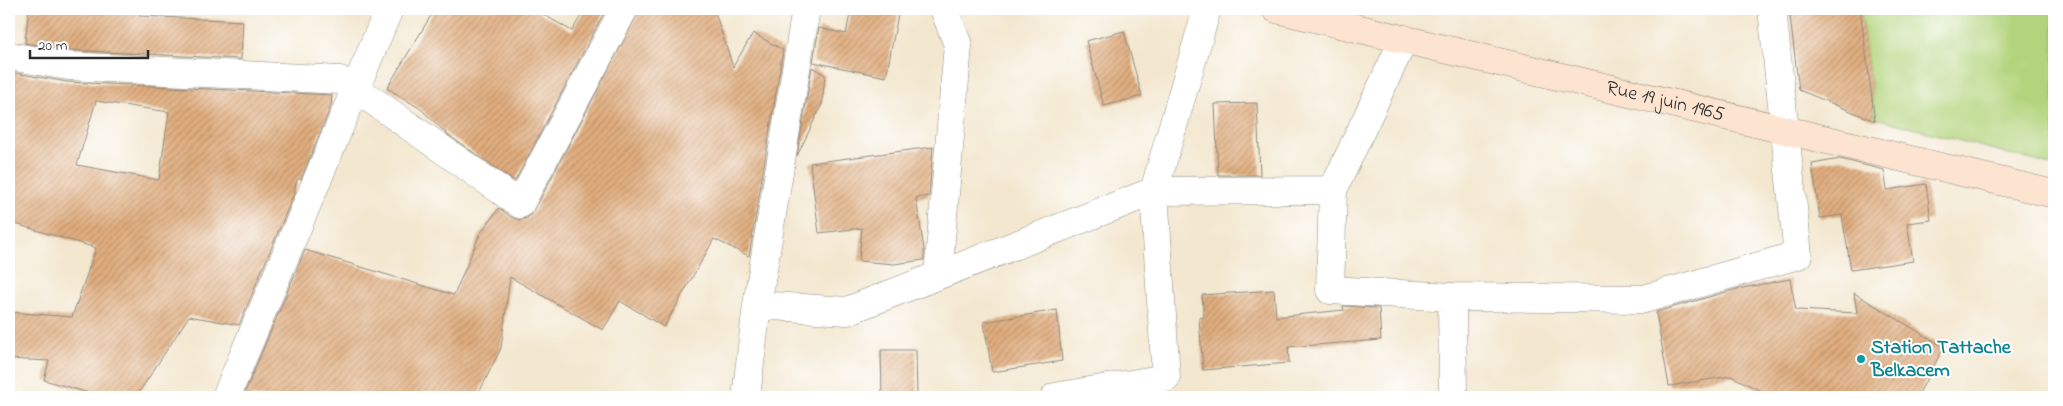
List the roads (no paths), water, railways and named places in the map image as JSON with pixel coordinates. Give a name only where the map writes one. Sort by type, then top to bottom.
[{"type":"street","points":[[226,397],[389,9]]},
{"type":"street","points":[[9,56],[68,66],[340,80],[355,88],[520,204],[624,9]]},
{"type":"street","points":[[746,397],[757,305],[806,9]]},
{"type":"street","points":[[938,274],[958,45],[944,9]]},
{"type":"street","points":[[1055,397],[1166,378],[1154,191],[1207,9]]},
{"type":"street","name":"Rue 19 juin 1965","points":[[1276,9],[2054,194]]},
{"type":"street","points":[[1404,39],[1334,190],[1330,290],[1452,296],[1644,298],[1798,255],[1772,9]]},
{"type":"street","points":[[757,305],[847,311],[1154,191],[1334,190]]},
{"type":"street","points":[[1452,296],[1453,397]]},
{"type":"place","name":"Station Tattache Belkacem","points":[[1861,359]]}]
